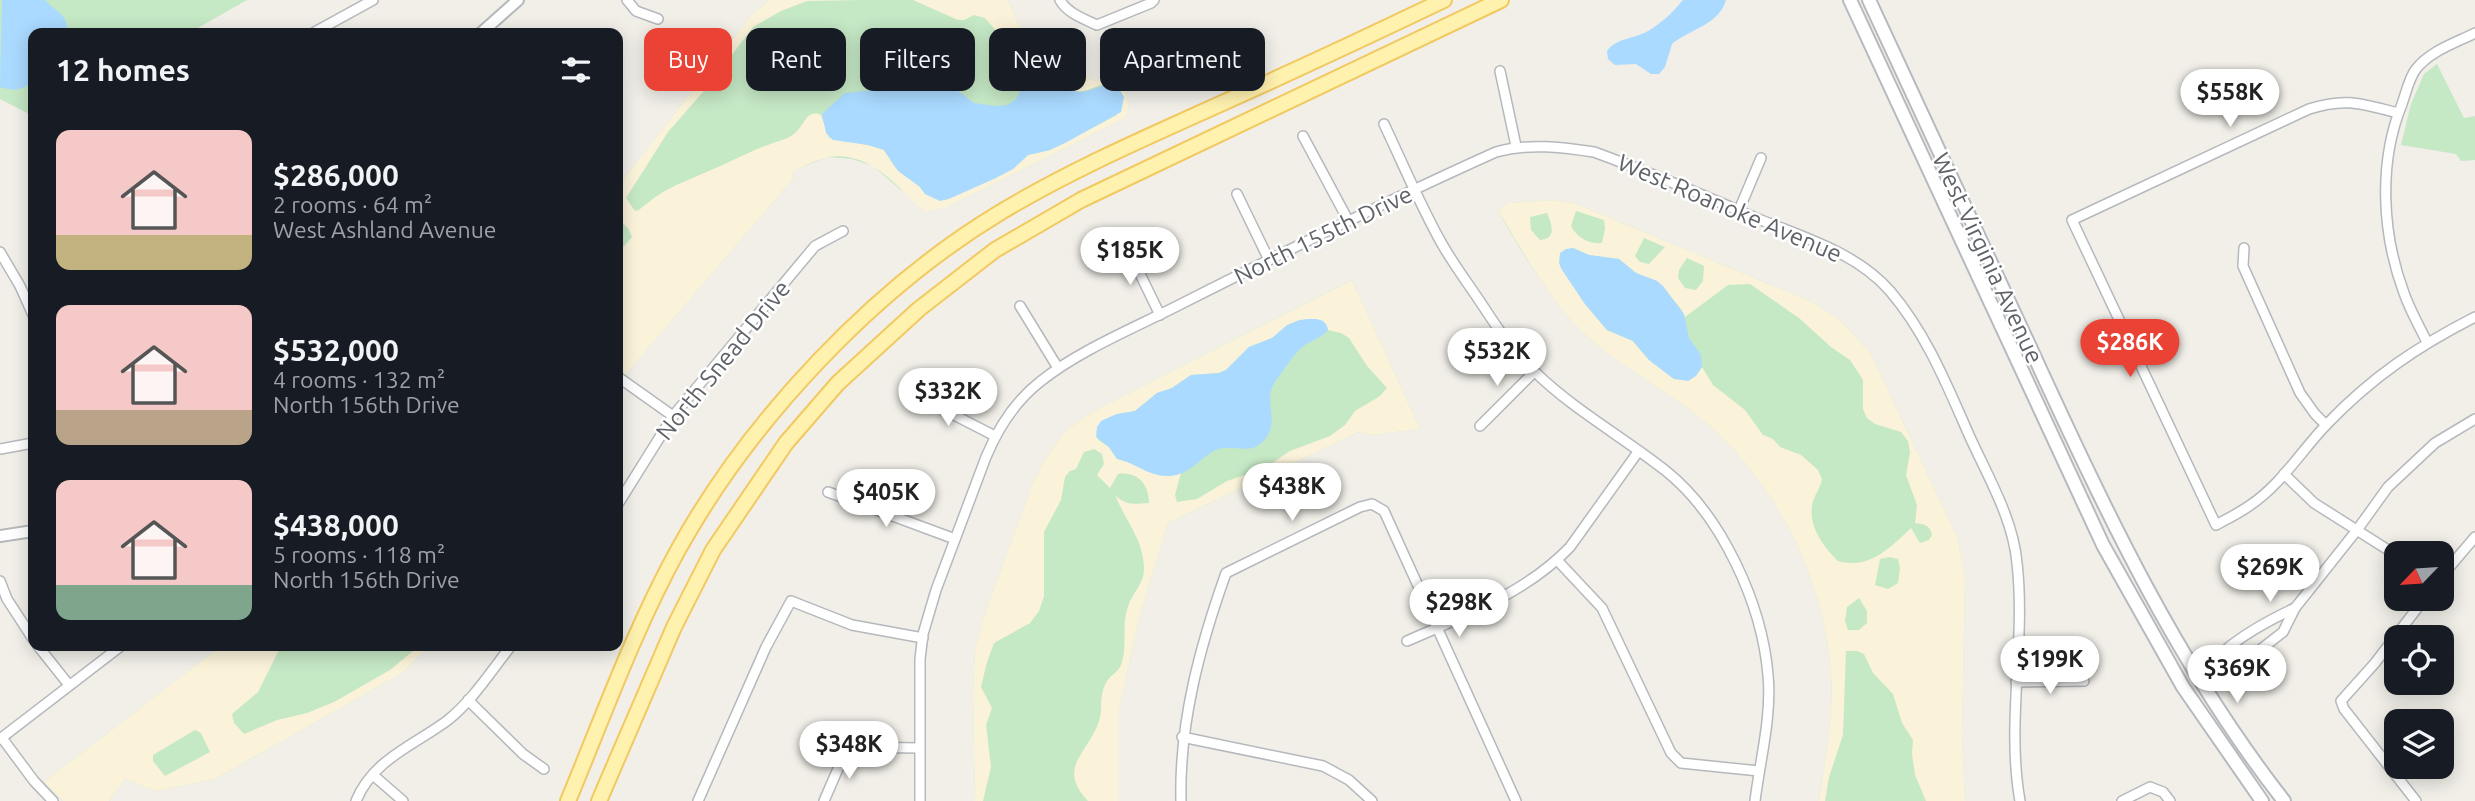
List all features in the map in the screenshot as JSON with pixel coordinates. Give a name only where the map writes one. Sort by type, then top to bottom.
[{"type":"main road","points":[[568,801],[644,621],[678,551],[753,437],[797,384],[878,303],[961,238],[1096,160],[1444,0]]},
{"type":"main road","points":[[599,801],[674,627],[713,550],[786,443],[838,383],[919,309],[1016,237],[1104,189],[1501,0]]},
{"type":"main road","name":"West Virginia Avenue","points":[[1850,0],[2103,545],[2183,687],[2262,801]]},
{"type":"main road","name":"West Virginia Avenue","points":[[1869,0],[2101,502],[2157,610],[2200,679],[2284,801]]},
{"type":"main road","points":[[1276,79],[1287,104]]},
{"type":"street","points":[[322,28],[373,0]]},
{"type":"street","points":[[491,28],[518,0]]},
{"type":"street","points":[[627,0],[636,11],[658,19]]},
{"type":"street","points":[[1060,0],[1063,6],[1079,17],[1097,25],[1154,0]]},
{"type":"street","points":[[2427,342],[2404,294],[2392,253],[2385,186],[2397,117],[2415,70],[2437,51],[2475,33]]},
{"type":"street","points":[[1500,71],[1516,146]]},
{"type":"street","points":[[2397,117],[2350,101],[2330,102],[2309,109],[2071,220],[2216,525],[2250,506],[2284,474],[2326,425],[2388,368],[2427,342],[2475,317]]},
{"type":"street","points":[[1384,124],[1448,254],[1503,335],[1534,372],[1667,472],[1695,500],[1738,567],[1761,627],[1768,676],[1766,726],[1755,801]]},
{"type":"street","points":[[1303,136],[1348,220]]},
{"type":"street","name":"North 155th Drive","points":[[920,801],[920,659],[923,638],[936,590],[995,436],[1021,400],[1058,368],[1160,315],[1348,220],[1496,152],[1516,146]]},
{"type":"street","name":"West Roanoke Avenue","points":[[1516,146],[1554,146],[1594,152],[1844,255],[1888,289],[1913,322],[1939,367],[2010,527],[2020,588],[2016,682],[2017,783],[2020,801]]},
{"type":"street","points":[[1739,210],[1761,158]]},
{"type":"street","points":[[1237,194],[1269,260]]},
{"type":"street","name":"North Snead Drive","points":[[623,496],[673,416],[815,246],[843,231]]},
{"type":"street","points":[[1126,246],[1160,315]]},
{"type":"street","points":[[2244,248],[2243,266],[2300,393],[2326,425]]},
{"type":"street","points":[[2,258],[28,306]]},
{"type":"street","points":[[1020,306],[1058,368]]},
{"type":"street","points":[[1480,426],[1534,372]]},
{"type":"street","points":[[623,381],[673,416]]},
{"type":"street","points":[[915,395],[995,436]]},
{"type":"street","points":[[2200,679],[2218,677],[2283,632],[2295,608],[2388,487],[2435,443],[2475,419]]},
{"type":"street","points":[[0,449],[28,444]]},
{"type":"street","points":[[1407,641],[1505,596],[1557,560],[1570,547],[1638,452]]},
{"type":"street","points":[[2284,474],[2315,503],[2384,547]]},
{"type":"street","points":[[828,492],[955,539]]},
{"type":"street","points":[[1181,801],[1182,737],[1196,674],[1226,573],[1372,503],[1384,511],[1516,801]]},
{"type":"street","points":[[0,536],[28,532]]},
{"type":"street","points":[[2454,562],[2475,537]]},
{"type":"street","points":[[1557,560],[1602,608],[1671,753],[1681,763],[1759,771]]},
{"type":"street","points":[[0,581],[4,600],[28,632]]},
{"type":"street","points":[[698,801],[766,647],[792,601],[852,625],[923,638]]},
{"type":"street","points":[[2200,679],[2208,665],[2271,620],[2295,608]]},
{"type":"street","points":[[2415,611],[2375,663],[2341,701],[2343,709],[2416,801]]},
{"type":"street","points":[[2247,636],[2258,651]]},
{"type":"street","points":[[42,651],[69,685]]},
{"type":"street","points":[[53,801],[1,738],[114,651]]},
{"type":"street","points":[[356,801],[373,775],[402,748],[447,720],[468,700],[507,651]]},
{"type":"street","points":[[2016,682],[2084,681]]},
{"type":"street","points":[[468,700],[523,754],[544,769]]},
{"type":"street","points":[[1182,737],[1323,766],[1349,780],[1371,801]]},
{"type":"street","points":[[824,801],[844,755],[851,747],[919,748]]},
{"type":"street","points":[[373,775],[403,801]]},
{"type":"street","points":[[2122,801],[2150,787],[2163,792],[2170,801]]},
{"type":"green space","points":[[0,0],[247,0],[198,28],[28,28],[28,113],[0,99]]},
{"type":"green space","points":[[769,0],[1008,0],[1022,28],[989,28],[989,91],[1086,91],[1086,76],[1094,81],[1100,79],[1100,91],[1124,91],[1128,100],[1127,112],[1125,118],[947,207],[901,190],[873,166],[852,159],[827,157],[793,171],[792,180],[626,374],[623,372],[623,180],[692,91],[732,91],[732,40],[751,16]]},
{"type":"green space","points":[[2437,64],[2464,118],[2475,116],[2475,160],[2461,161],[2456,154],[2401,145],[2411,104],[2424,74]]},
{"type":"green space","points":[[1553,200],[1574,203],[1812,302],[1840,320],[1871,354],[1957,537],[1965,577],[1962,736],[1965,801],[1819,801],[1830,722],[1831,674],[1827,638],[1818,601],[1791,532],[1772,499],[1725,441],[1698,416],[1590,339],[1565,312],[1540,278],[1498,210],[1509,203]]},
{"type":"green space","points":[[1352,280],[1420,429],[1370,435],[1358,432],[1168,523],[1139,618],[1118,713],[1118,801],[975,801],[975,649],[984,616],[1033,483],[1054,446],[1068,429],[1092,412]]},
{"type":"green space","points":[[214,651],[424,651],[402,673],[215,779],[156,791],[125,779],[109,801],[63,801],[44,782]]},
{"type":"sand","points":[[769,0],[862,0],[807,1],[781,11],[752,28],[746,28],[746,36],[732,55],[732,40],[751,16]]},
{"type":"sand","points":[[913,0],[1008,0],[1022,28],[994,28],[985,18],[974,15],[958,20]]},
{"type":"sand","points":[[1086,76],[1094,81],[1100,79],[1100,86],[1086,91]]},
{"type":"sand","points":[[692,91],[704,91],[668,132],[626,198],[635,211],[678,185],[789,137],[813,114],[821,115],[829,138],[884,150],[894,166],[925,194],[946,200],[1013,169],[1028,155],[1050,150],[1117,115],[1121,91],[1124,91],[1128,100],[1125,118],[947,207],[925,212],[882,173],[858,160],[829,157],[793,171],[792,180],[626,374],[623,372],[623,247],[632,237],[623,223],[623,180]]},
{"type":"sand","points":[[1553,200],[1574,203],[1812,302],[1840,320],[1871,354],[1957,537],[1965,577],[1962,736],[1965,801],[1926,801],[1915,775],[1913,740],[1902,723],[1893,694],[1873,673],[1864,654],[1846,651],[1843,735],[1829,777],[1825,801],[1819,801],[1830,722],[1831,674],[1827,638],[1818,601],[1791,532],[1772,499],[1725,441],[1685,406],[1603,350],[1564,312],[1498,210],[1509,203]],"holes":[[[1576,211],[1604,220],[1602,243],[1588,241],[1571,226]],[[1547,213],[1552,230],[1549,237],[1540,240],[1531,230],[1530,217]],[[1644,238],[1665,247],[1649,264],[1640,262],[1635,256]],[[1573,248],[1589,255],[1619,259],[1636,273],[1657,281],[1685,317],[1728,285],[1750,284],[1799,318],[1850,360],[1863,380],[1863,409],[1867,418],[1875,424],[1901,432],[1908,441],[1910,453],[1906,475],[1917,505],[1915,523],[1930,529],[1932,535],[1929,540],[1920,543],[1911,528],[1887,550],[1869,560],[1849,563],[1838,561],[1823,543],[1813,522],[1813,503],[1822,479],[1818,470],[1801,455],[1780,447],[1773,439],[1763,435],[1745,410],[1713,385],[1702,367],[1690,380],[1674,379],[1649,360],[1633,341],[1607,330],[1585,304],[1560,266],[1563,251]],[[1687,258],[1704,266],[1703,281],[1696,290],[1685,288],[1678,278],[1679,270]],[[1880,559],[1898,559],[1898,583],[1888,589],[1875,585]],[[1859,598],[1867,611],[1867,623],[1859,630],[1848,630],[1845,621],[1847,607]]]},
{"type":"sand","points":[[1352,280],[1420,429],[1370,435],[1358,432],[1168,523],[1139,618],[1118,713],[1118,801],[1088,801],[1079,789],[1075,769],[1099,721],[1105,685],[1121,665],[1126,614],[1144,569],[1141,549],[1115,495],[1127,503],[1149,503],[1147,490],[1141,480],[1131,475],[1118,474],[1110,488],[1097,475],[1104,464],[1102,454],[1094,449],[1084,452],[1076,469],[1065,477],[1061,500],[1044,532],[1044,596],[1039,611],[1030,623],[994,643],[987,662],[981,687],[992,708],[986,725],[991,767],[983,801],[975,801],[975,649],[984,616],[1042,465],[1068,429],[1092,412]],"holes":[[[1308,319],[1323,322],[1328,330],[1349,338],[1367,366],[1387,388],[1380,396],[1355,411],[1345,425],[1330,436],[1290,451],[1265,468],[1227,481],[1197,499],[1177,502],[1175,495],[1181,473],[1156,474],[1117,459],[1109,447],[1098,440],[1101,421],[1117,414],[1135,411],[1157,393],[1172,388],[1191,375],[1226,370],[1249,347],[1272,338],[1296,321]]]},
{"type":"sand","points":[[214,651],[278,651],[258,692],[232,714],[234,723],[244,734],[277,720],[307,713],[334,702],[390,670],[413,651],[424,651],[402,673],[215,779],[156,791],[125,779],[109,801],[63,801],[44,782]],"holes":[[[195,730],[201,733],[210,752],[165,776],[153,761],[153,755]]]},
{"type":"water","points":[[2,0],[45,0],[61,14],[67,28],[28,28],[28,85],[19,89],[0,87]]},
{"type":"water","points":[[1683,0],[1726,0],[1711,21],[1672,44],[1665,67],[1659,74],[1651,74],[1636,64],[1615,65],[1608,59],[1607,51],[1611,47],[1653,28]]},
{"type":"water","points":[[1100,87],[1100,91],[1120,91],[1124,97],[1121,112],[1050,150],[1028,155],[1013,169],[996,178],[940,201],[925,194],[898,171],[884,150],[833,140],[826,133],[822,114],[845,93],[958,91],[974,103],[996,106],[1007,105],[1015,100],[1020,92],[1084,92]]},
{"type":"water","points":[[1573,248],[1589,255],[1619,259],[1636,273],[1663,286],[1684,314],[1689,338],[1701,355],[1702,367],[1696,376],[1688,381],[1674,379],[1649,360],[1633,341],[1607,330],[1585,304],[1559,263],[1560,253]]},
{"type":"water","points":[[1300,320],[1321,320],[1328,330],[1301,348],[1275,382],[1270,395],[1271,429],[1257,446],[1213,451],[1183,473],[1167,476],[1154,474],[1117,459],[1109,447],[1096,437],[1101,421],[1117,414],[1135,411],[1157,393],[1172,388],[1191,375],[1226,370],[1249,347],[1272,338],[1287,325]]}]
